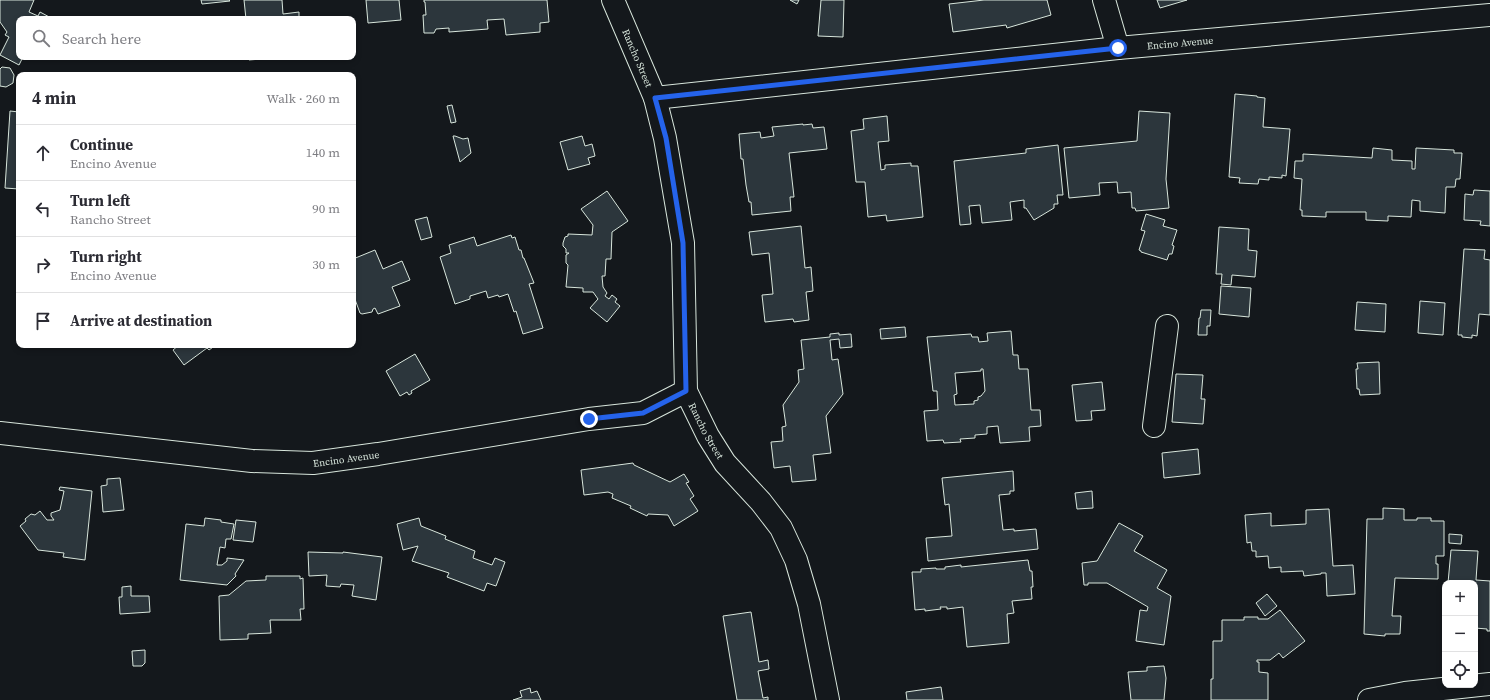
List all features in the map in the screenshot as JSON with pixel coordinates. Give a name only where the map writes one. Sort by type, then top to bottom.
[{"type":"street","name":"Rancho Street","points":[[613,0],[655,98],[666,138],[683,243],[686,391],[708,436],[725,463],[761,502],[781,528],[796,560],[809,604],[828,700]]},
{"type":"street","points":[[1104,0],[1118,48]]},
{"type":"street","name":"Encino Avenue","points":[[655,98],[1118,48],[1490,14]]},
{"type":"street","points":[[1154,426],[1167,326]]},
{"type":"street","name":"Encino Avenue","points":[[0,433],[252,461],[313,463],[378,454],[589,419],[643,413],[686,391]]},
{"type":"street","points":[[1369,700],[1405,693],[1490,684]]},
{"type":"building","points":[[0,0],[34,0],[29,12],[38,16],[16,16],[16,60],[22,60],[19,65],[0,55],[9,37],[5,35],[7,32],[0,22]]},
{"type":"building","points":[[201,0],[229,0],[230,1],[202,4]]},
{"type":"building","points":[[244,0],[282,0],[283,14],[299,12],[299,16],[246,16]]},
{"type":"building","points":[[366,0],[399,0],[401,20],[368,23]]},
{"type":"building","points":[[424,0],[547,0],[549,22],[540,23],[540,32],[506,35],[504,19],[487,20],[488,29],[449,32],[449,28],[436,29],[434,33],[424,33],[423,15],[426,15]]},
{"type":"building","points":[[790,0],[799,0],[797,4]]},
{"type":"building","points":[[821,0],[844,0],[843,37],[818,36]]},
{"type":"building","points":[[984,0],[1047,0],[1051,15],[1007,28],[1006,25],[953,32],[949,4]]},
{"type":"building","points":[[1157,0],[1187,0],[1160,8]]},
{"type":"building","points":[[40,12],[47,16],[38,16]]},
{"type":"building","points":[[2,67],[10,68],[14,75],[13,83],[6,87],[0,86],[0,69]]},
{"type":"building","points":[[1235,94],[1265,98],[1263,127],[1290,129],[1286,176],[1282,175],[1282,178],[1269,177],[1269,180],[1259,179],[1258,184],[1239,183],[1240,178],[1229,177]]},
{"type":"building","points":[[452,105],[456,122],[451,123],[447,106]]},
{"type":"building","points":[[10,111],[16,112],[16,189],[5,188]]},
{"type":"building","points":[[1139,111],[1170,113],[1166,179],[1169,208],[1136,211],[1135,208],[1132,208],[1131,192],[1118,193],[1117,182],[1099,183],[1100,195],[1069,198],[1064,148],[1137,141]]},
{"type":"building","points":[[887,116],[889,141],[878,142],[881,170],[885,169],[885,165],[911,163],[911,166],[918,166],[923,217],[887,221],[886,215],[868,217],[865,182],[856,182],[851,131],[864,129],[863,119]]},
{"type":"building","points":[[812,124],[813,128],[824,127],[827,149],[789,153],[794,197],[790,197],[791,211],[752,215],[743,159],[741,159],[739,134],[760,132],[761,138],[774,136],[772,127]]},
{"type":"building","points":[[453,136],[463,139],[468,138],[471,153],[460,162]]},
{"type":"building","points":[[582,136],[585,146],[592,144],[595,156],[588,158],[590,164],[568,170],[560,142]]},
{"type":"building","points":[[1058,145],[1063,195],[1057,195],[1058,204],[1054,204],[1054,208],[1034,220],[1026,208],[1024,208],[1024,200],[1010,202],[1012,220],[982,223],[980,205],[969,206],[971,224],[960,225],[954,161],[1026,153],[1026,149]]},
{"type":"building","points":[[1373,148],[1392,150],[1392,160],[1412,161],[1412,169],[1415,169],[1416,148],[1454,150],[1454,153],[1462,153],[1460,179],[1456,179],[1455,187],[1446,187],[1445,213],[1420,211],[1420,201],[1412,200],[1411,217],[1388,216],[1388,221],[1366,220],[1366,212],[1326,212],[1326,217],[1302,216],[1302,210],[1300,210],[1302,179],[1294,178],[1295,161],[1303,161],[1303,154],[1372,158]]},
{"type":"building","points":[[1474,190],[1490,191],[1490,226],[1480,225],[1481,221],[1464,220],[1465,194],[1473,195]]},
{"type":"building","points":[[607,191],[628,221],[612,232],[611,259],[606,259],[605,276],[602,276],[603,287],[607,293],[605,296],[609,299],[612,295],[617,299],[615,302],[620,306],[607,322],[590,308],[598,299],[593,292],[583,292],[583,288],[566,287],[568,265],[566,263],[566,255],[569,253],[566,253],[563,243],[568,234],[592,235],[593,225],[581,209]]},
{"type":"building","points":[[1146,214],[1165,220],[1163,226],[1177,230],[1172,245],[1174,246],[1172,254],[1169,254],[1167,260],[1141,252],[1139,250],[1145,231],[1141,230]]},
{"type":"building","points":[[427,217],[432,237],[421,240],[415,220]]},
{"type":"building","points":[[801,226],[805,268],[811,267],[813,291],[806,292],[809,320],[794,322],[793,319],[765,322],[762,295],[773,294],[769,253],[752,255],[749,232]]},
{"type":"building","points":[[1219,227],[1249,229],[1248,250],[1257,251],[1255,277],[1232,275],[1231,285],[1221,284],[1222,274],[1216,274]]},
{"type":"building","points":[[511,235],[512,238],[515,237],[519,250],[521,250],[534,283],[529,284],[543,328],[523,334],[516,311],[514,312],[508,294],[488,298],[486,291],[470,296],[470,299],[455,304],[440,257],[451,253],[449,245],[474,237],[477,246]]},
{"type":"building","points":[[1464,249],[1485,250],[1484,259],[1490,260],[1490,315],[1479,314],[1477,336],[1472,335],[1472,338],[1458,335]]},
{"type":"building","points":[[375,250],[383,269],[402,261],[410,280],[392,287],[400,306],[378,314],[375,308],[372,312],[360,313],[356,302],[356,258]]},
{"type":"building","points":[[1221,286],[1251,288],[1249,317],[1219,314]]},
{"type":"building","points":[[1420,301],[1445,303],[1443,335],[1418,333]]},
{"type":"building","points":[[1357,302],[1386,304],[1385,332],[1355,330]]},
{"type":"building","points":[[1201,310],[1211,310],[1210,326],[1207,326],[1207,335],[1198,335]]},
{"type":"building","points":[[905,327],[906,337],[881,339],[880,329]]},
{"type":"building","points":[[1011,331],[1013,355],[1018,355],[1019,369],[1028,369],[1031,410],[1040,410],[1041,426],[1029,427],[1030,441],[1000,443],[998,426],[987,427],[987,434],[975,435],[975,438],[960,439],[961,442],[944,443],[943,440],[927,441],[924,411],[938,410],[937,391],[933,391],[927,337],[971,334],[972,337],[978,337],[979,342],[988,341],[987,333]],"holes":[[[981,369],[983,369],[985,391],[978,397],[978,400],[974,401],[974,404],[955,405],[954,395],[957,394],[955,373],[981,371]]]},
{"type":"building","points":[[839,333],[839,335],[851,334],[852,347],[840,348],[839,339],[830,340],[832,360],[838,359],[843,394],[826,416],[831,453],[813,455],[816,480],[792,482],[790,466],[774,468],[771,442],[783,441],[782,427],[786,426],[783,405],[799,382],[798,370],[804,369],[801,340],[830,337],[830,334]]},
{"type":"building","points":[[175,348],[207,348],[184,365],[173,350]]},
{"type":"building","points":[[415,354],[430,380],[411,391],[412,393],[409,395],[407,392],[400,396],[386,371]]},
{"type":"building","points":[[1379,362],[1380,394],[1360,395],[1359,389],[1357,389],[1357,363]]},
{"type":"building","points":[[1176,374],[1203,375],[1201,399],[1205,399],[1203,424],[1172,422]]},
{"type":"building","points":[[1102,382],[1105,410],[1091,411],[1092,420],[1076,421],[1072,385]]},
{"type":"building","points":[[1198,449],[1200,474],[1164,478],[1162,453]]},
{"type":"building","points":[[633,463],[634,465],[670,482],[684,474],[689,482],[686,483],[694,496],[690,499],[698,511],[674,526],[668,515],[648,514],[647,516],[630,508],[631,506],[612,498],[613,494],[608,492],[584,495],[581,470]]},
{"type":"building","points":[[1013,471],[1014,491],[1010,491],[1010,494],[999,495],[1003,530],[1014,529],[1014,531],[1036,529],[1038,549],[928,561],[926,538],[952,536],[949,504],[945,505],[942,478]]},
{"type":"building","points":[[120,478],[124,510],[103,512],[101,486],[107,485],[107,479]]},
{"type":"building","points":[[60,487],[92,491],[85,560],[63,557],[64,553],[38,550],[20,526],[31,514],[35,515],[40,511],[47,520],[54,520],[51,513],[60,510],[64,491],[59,490]]},
{"type":"building","points":[[1092,491],[1093,508],[1077,509],[1075,493]]},
{"type":"building","points":[[1383,508],[1404,509],[1404,520],[1431,518],[1431,521],[1444,521],[1444,556],[1436,556],[1436,564],[1438,564],[1438,579],[1395,578],[1392,616],[1401,616],[1400,634],[1385,634],[1385,636],[1364,634],[1367,519],[1383,519]]},
{"type":"building","points":[[1329,509],[1333,566],[1353,565],[1355,594],[1327,596],[1326,573],[1304,576],[1303,571],[1281,572],[1281,567],[1269,568],[1268,556],[1256,557],[1256,551],[1252,551],[1251,542],[1247,543],[1245,515],[1271,513],[1271,526],[1306,524],[1306,510]]},
{"type":"building","points":[[205,518],[221,520],[221,522],[234,524],[231,539],[226,539],[225,548],[220,547],[217,565],[222,565],[227,561],[227,558],[244,560],[235,574],[236,576],[227,585],[180,580],[186,524],[204,526]]},
{"type":"building","points":[[419,518],[421,526],[446,536],[445,539],[475,551],[473,558],[492,565],[495,558],[505,562],[496,586],[487,583],[484,591],[447,577],[449,573],[412,561],[418,546],[403,550],[397,524]]},
{"type":"building","points":[[236,520],[256,522],[253,542],[233,540]]},
{"type":"building","points":[[1119,523],[1143,536],[1134,551],[1167,570],[1157,588],[1171,596],[1164,645],[1136,641],[1140,610],[1147,611],[1148,607],[1107,583],[1088,583],[1088,585],[1084,585],[1082,563],[1097,561]]},
{"type":"building","points":[[1449,534],[1462,535],[1461,544],[1449,543]]},
{"type":"building","points":[[1451,550],[1478,551],[1476,580],[1448,580]]},
{"type":"building","points":[[308,552],[343,552],[382,557],[376,600],[352,596],[354,585],[341,584],[340,587],[326,586],[327,575],[309,576]]},
{"type":"building","points":[[1028,560],[1030,571],[1032,571],[1032,599],[1012,601],[1014,613],[1007,614],[1009,643],[967,647],[963,607],[947,609],[947,607],[940,607],[941,609],[925,611],[925,609],[915,610],[912,572],[921,572],[921,569],[945,569],[945,567],[961,565],[961,567]]},
{"type":"building","points":[[266,576],[300,576],[300,579],[303,578],[304,609],[300,609],[301,620],[270,620],[271,633],[248,634],[248,639],[220,640],[219,596],[229,595],[246,581],[266,580]]},
{"type":"building","points":[[1478,580],[1490,581],[1490,631],[1487,631],[1487,629],[1478,628]]},
{"type":"building","points":[[131,586],[131,596],[149,596],[150,612],[120,614],[119,597],[122,597],[122,587]]},
{"type":"building","points":[[1267,594],[1277,606],[1265,616],[1256,603]]},
{"type":"building","points":[[1280,610],[1305,641],[1283,658],[1279,653],[1270,660],[1257,660],[1257,662],[1259,662],[1259,672],[1268,673],[1268,700],[1211,700],[1211,679],[1213,679],[1213,641],[1222,641],[1222,620],[1244,620],[1244,617],[1268,619]]},
{"type":"building","points":[[751,612],[759,662],[768,660],[769,669],[758,671],[763,698],[768,697],[768,700],[737,700],[723,616]]},
{"type":"building","points":[[145,650],[145,663],[142,666],[133,666],[132,651]]},
{"type":"building","points":[[1164,666],[1166,678],[1164,700],[1131,700],[1128,672],[1147,671],[1147,667]]},
{"type":"building","points":[[941,687],[943,700],[907,700],[906,692]]},
{"type":"building","points":[[530,688],[531,693],[537,691],[541,700],[513,700],[522,697],[520,691]]},
{"type":"route","points":[[589,419],[643,413],[686,391],[683,243],[666,138],[655,98],[1118,48]]}]
